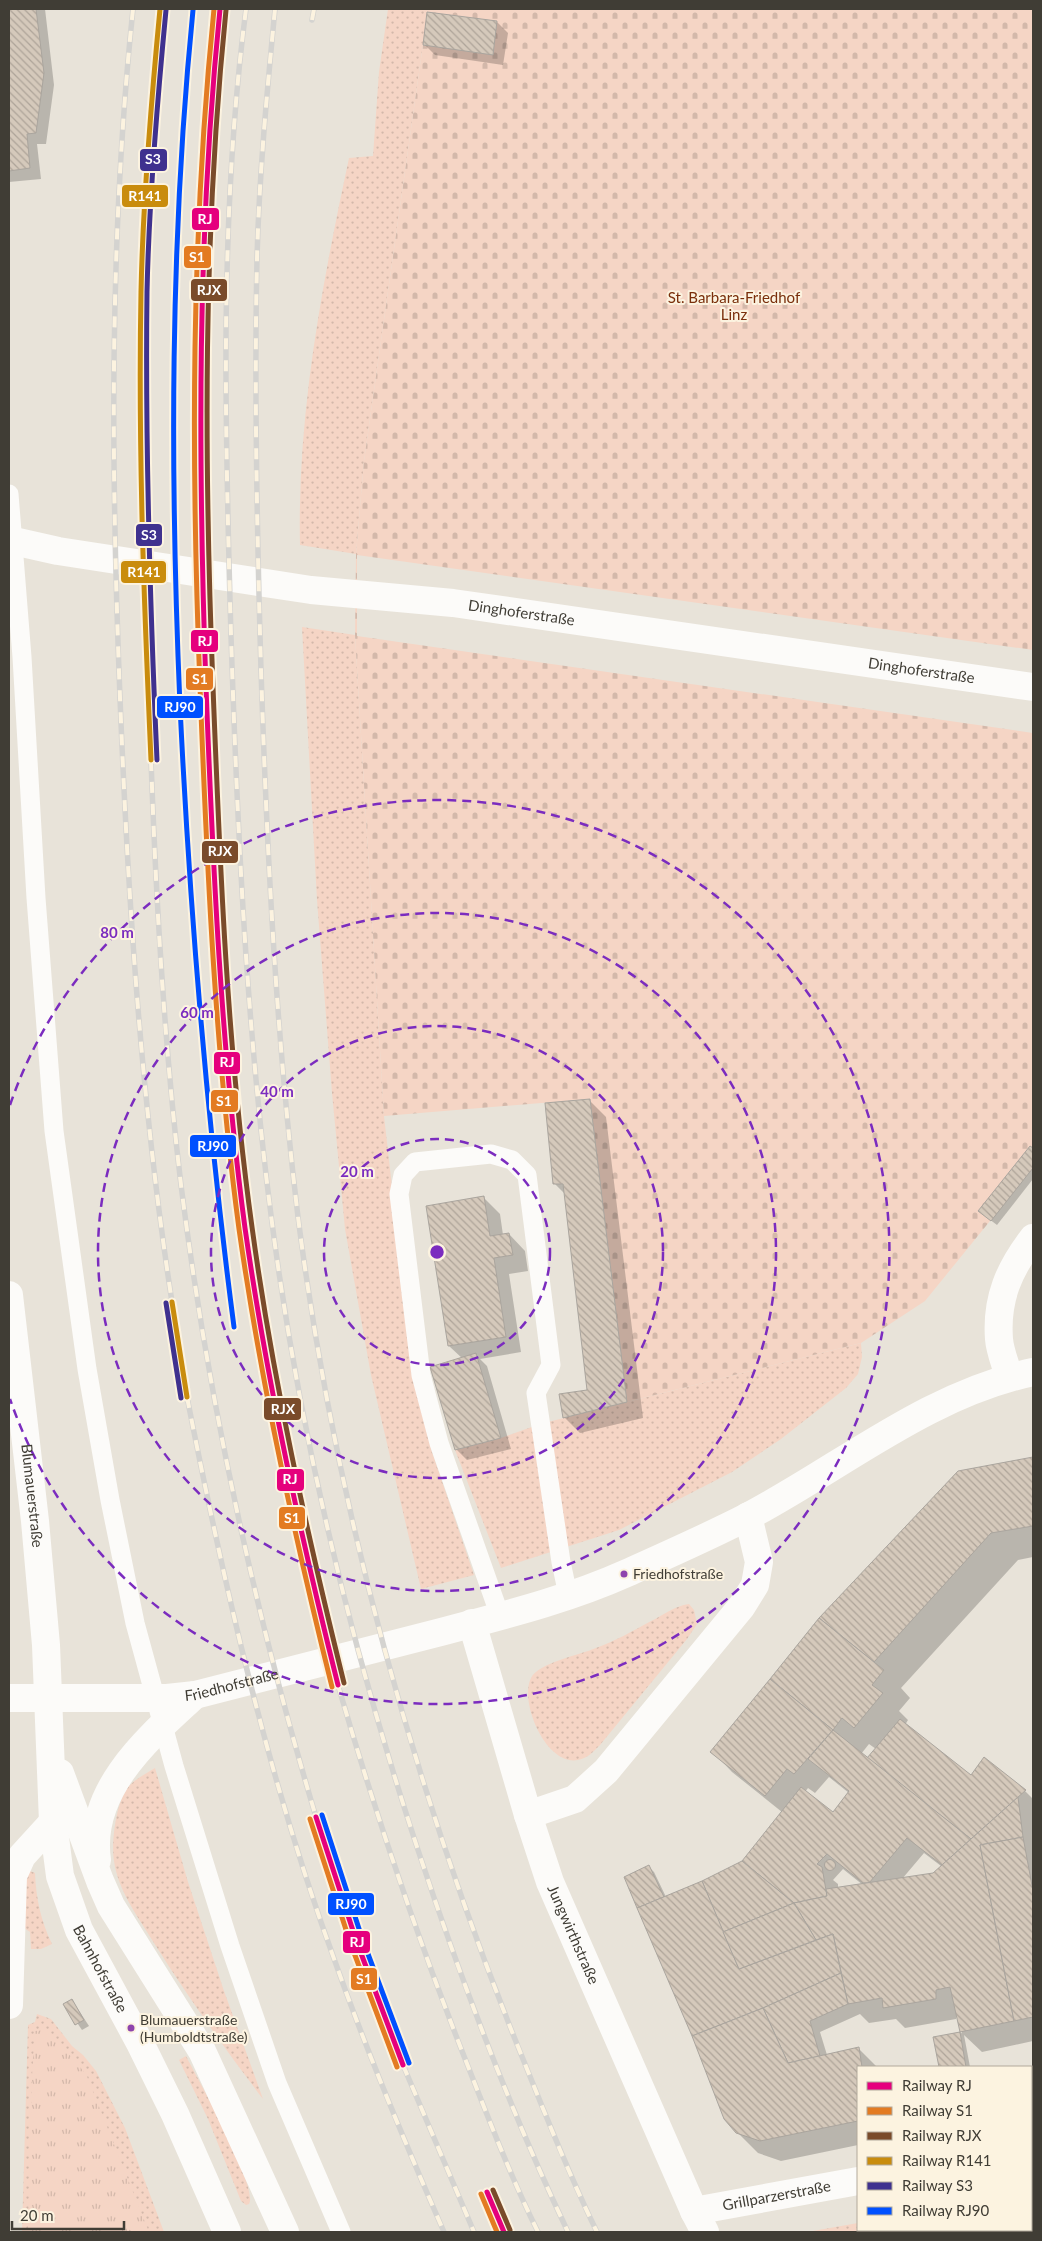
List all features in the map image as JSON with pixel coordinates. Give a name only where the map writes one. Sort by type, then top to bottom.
[{"type":"main road","name":"Dinghoferstraße","points":[[9,540],[58,552],[301,588],[453,603],[1033,687]]},
{"type":"main road","name":"Friedhofstraße","points":[[9,1698],[167,1698],[195,1695],[500,1616],[568,1595],[624,1574],[748,1516],[894,1428],[947,1402],[1021,1374],[999,1340],[1002,1298],[1009,1272],[1033,1238]]},
{"type":"main road","name":"Blumauerstraße","points":[[9,1295],[36,1531],[46,1645],[48,1698]]},
{"type":"main road","points":[[528,1815],[575,1800],[606,1771],[742,1606],[755,1584],[759,1562],[748,1516]]},
{"type":"main road","name":"Jungwirthstraße","points":[[472,1623],[528,1815],[550,1882],[700,2221]]},
{"type":"main road","name":"Bahnhofstraße","points":[[100,1881],[95,1845],[101,1809],[115,1781],[155,1731],[195,1695]]},
{"type":"main road","name":"Bahnhofstraße","points":[[48,1698],[53,1822],[60,1876],[79,1930],[140,2043],[175,2114],[226,2232]]},
{"type":"main road","name":"Bahnhofstraße","points":[[50,1746],[111,1906],[202,2051],[285,2232]]},
{"type":"main road","points":[[9,2005],[13,1876],[22,1856],[53,1822]]},
{"type":"main road","name":"Grillparzerstraße","points":[[700,2221],[857,2181]]},
{"type":"lane","points":[[9,494],[19,619],[36,898],[54,1131],[87,1369],[110,1500],[135,1624],[174,1766],[230,1946],[277,2082],[341,2232]]},
{"type":"lane","points":[[500,1616],[439,1443],[421,1375],[399,1194],[403,1175],[415,1162],[491,1154],[512,1160],[527,1175],[552,1365],[536,1393],[561,1562],[568,1595]]},
{"type":"green space","points":[[388,9],[428,9],[364,461],[356,554],[300,545],[300,496],[307,399],[321,302],[349,158],[373,156],[379,72]]},
{"type":"green space","name":"St. Barbara-Friedhof Linz","points":[[428,9],[1033,9],[1033,650],[357,555],[357,636],[1033,733],[1033,1168],[925,1301],[861,1343],[627,1402],[590,1099],[384,1116],[355,635],[356,554],[364,461]]},
{"type":"green space","points":[[302,627],[355,635],[384,1116],[413,1372],[432,1452],[474,1575],[421,1589],[371,1375],[345,1229],[317,900]]},
{"type":"green space","points":[[861,1343],[862,1357],[858,1374],[846,1388],[781,1439],[732,1472],[619,1530],[501,1568],[455,1450],[501,1438],[540,1424]]},
{"type":"green space","points":[[689,1604],[694,1610],[697,1624],[687,1639],[600,1745],[588,1756],[578,1760],[566,1759],[555,1753],[546,1743],[532,1716],[528,1689],[531,1678],[535,1673],[550,1664],[610,1642],[674,1609]]},
{"type":"green space","points":[[155,1768],[188,1882],[224,1991],[263,2099],[234,2061],[167,1963],[124,1894],[116,1872],[113,1844],[121,1800],[130,1785]]},
{"type":"green space","points":[[30,1871],[35,1873],[40,1910],[52,1944],[41,1949],[31,1949],[30,1932],[24,1928],[25,1880]]},
{"type":"green space","points":[[37,2014],[51,2019],[72,2046],[83,2055],[96,2071],[125,2128],[164,2232],[22,2232],[28,2025],[35,2022]]},
{"type":"green space","points":[[48,2030],[86,2074],[149,2232],[28,2232],[35,2031]]},
{"type":"green space","points":[[186,2056],[225,2132],[245,2177],[250,2194],[249,2204],[246,2205],[241,2201],[208,2119],[179,2060]]},
{"type":"green space","points":[[857,2223],[857,2231],[945,2231],[943,2232],[807,2232]]},
{"type":"building","points":[[9,9],[36,9],[44,73],[36,133],[27,134],[30,168],[9,171]]},
{"type":"building","points":[[427,12],[497,21],[493,55],[423,45]]},
{"type":"building","points":[[590,1099],[627,1402],[563,1418],[559,1394],[587,1390],[563,1184],[553,1184],[545,1103]]},
{"type":"building","points":[[1030,1146],[1033,1148],[1033,1168],[991,1221],[978,1211]]},
{"type":"building","points":[[484,1196],[490,1236],[509,1233],[513,1255],[494,1258],[506,1337],[448,1346],[426,1206]]},
{"type":"building","points":[[476,1353],[501,1438],[455,1450],[430,1367]]},
{"type":"building","points":[[1033,1457],[1033,1526],[991,1533],[874,1662],[819,1618],[958,1471]]},
{"type":"building","points":[[819,1618],[884,1670],[872,1685],[883,1693],[854,1728],[842,1718],[833,1730],[770,1679]]},
{"type":"building","points":[[770,1679],[833,1730],[794,1774],[787,1769],[765,1796],[710,1752]]},
{"type":"building","points":[[900,1719],[971,1775],[984,1757],[1026,1790],[971,1839],[867,1758]]},
{"type":"building","points":[[833,1730],[971,1839],[942,1865],[907,1838],[869,1883],[863,1883],[827,1854],[817,1864],[822,1867],[827,1896],[794,1903],[742,1861],[801,1787],[833,1812],[849,1791],[808,1759]]},
{"type":"building","points":[[1018,1797],[1023,1837],[980,1845],[1014,2021],[960,2032],[950,1987],[936,1990],[936,1999],[883,2008],[882,1998],[848,2004],[833,1934],[816,1940],[794,1903],[827,1896],[826,1889],[933,1873]]},
{"type":"building","points":[[1023,1837],[1033,1891],[1033,2017],[1014,2021],[980,1845]]},
{"type":"building","points":[[828,1860],[832,1860],[835,1865],[834,1869],[828,1870],[825,1867],[825,1863]]},
{"type":"building","points":[[742,1861],[794,1903],[723,1932],[702,1881]]},
{"type":"building","points":[[649,1865],[664,1897],[637,1908],[624,1877]]},
{"type":"building","points":[[702,1881],[739,1969],[833,1934],[841,1973],[763,2008],[692,2036],[637,1908]]},
{"type":"building","points":[[794,1903],[816,1940],[739,1969],[723,1932]]},
{"type":"building","points":[[841,1973],[848,2004],[810,2021],[820,2056],[788,2063],[763,2008]]},
{"type":"building","points":[[72,1999],[84,2020],[75,2025],[63,2004]]},
{"type":"building","points":[[763,2008],[788,2063],[859,2047],[862,2066],[857,2066],[857,2121],[760,2141],[736,2133],[724,2119],[692,2036]]},
{"type":"building","points":[[960,2032],[966,2066],[939,2066],[933,2037]]},
{"type":"building","points":[[1032,2208],[1033,2232],[965,2232],[1032,2231]]},
{"type":"railway","points":[[133,9],[125,95],[116,267],[114,440],[117,612],[127,849],[137,1001],[152,1152],[172,1302]]},
{"type":"railway","points":[[246,9],[231,165],[226,322],[231,636],[246,956],[259,1115],[279,1273],[304,1419],[319,1492],[354,1636],[395,1779],[434,1899],[487,2043],[546,2185],[568,2232]]},
{"type":"railway","points":[[275,9],[258,228],[256,310],[257,516],[263,739],[278,1013],[298,1217],[314,1325],[357,1541],[384,1648],[415,1754],[448,1858],[485,1962],[551,2128],[597,2232]]},
{"type":"railway","points":[[312,20],[314,9]]},
{"type":"railway","points":[[151,760],[155,866],[165,1026],[175,1132],[192,1265],[219,1424],[235,1504],[273,1661],[316,1817]]},
{"type":"railway","points":[[187,1397],[233,1613],[290,1827],[337,1967],[362,2034],[444,2232]]},
{"type":"railway","points":[[338,1685],[366,1778],[428,1961],[498,2142],[538,2232]]},
{"type":"railway","points":[[403,2065],[474,2232]]},
{"type":"rail line","name":"R141","points":[[151,760],[142,526],[140,350],[146,185],[160,9]]},
{"type":"rail line","name":"S1","points":[[214,9],[206,94],[197,263],[194,432],[200,687],[213,959],[231,1162],[239,1229],[257,1344],[280,1459],[332,1687]]},
{"type":"rail line","name":"RJ","points":[[220,9],[207,179],[201,348],[203,601],[219,958],[237,1161],[245,1228],[263,1343],[286,1458],[338,1685]]},
{"type":"rail line","name":"S3","points":[[157,760],[149,526],[147,292],[154,151],[166,10]]},
{"type":"rail line","name":"RJ90","points":[[193,10],[185,97],[176,270],[174,444],[177,619],[184,784],[194,940],[224,1250],[234,1327]]},
{"type":"rail line","name":"RJX","points":[[226,10],[218,95],[209,264],[207,432],[213,687],[226,957],[243,1160],[260,1285],[292,1456],[344,1683]]},
{"type":"rail line","name":"R141","points":[[172,1302],[187,1397]]},
{"type":"rail line","name":"S3","points":[[166,1303],[181,1398]]},
{"type":"rail line","name":"RJ90","points":[[322,1815],[362,1938],[409,2063]]},
{"type":"rail line","name":"RJ","points":[[316,1817],[356,1940],[403,2065]]},
{"type":"rail line","name":"S1","points":[[310,1819],[350,1942],[397,2067]]},
{"type":"rail line","name":"RJX","points":[[493,2190],[510,2230]]},
{"type":"rail line","name":"RJ","points":[[487,2192],[504,2232]]},
{"type":"rail line","name":"S1","points":[[481,2194],[497,2232]]},
{"type":"place","name":"Friedhofstraße","points":[[624,1574]]},
{"type":"place","name":"Blumauerstraße (Humboldtstraße)","points":[[131,2028]]}]
